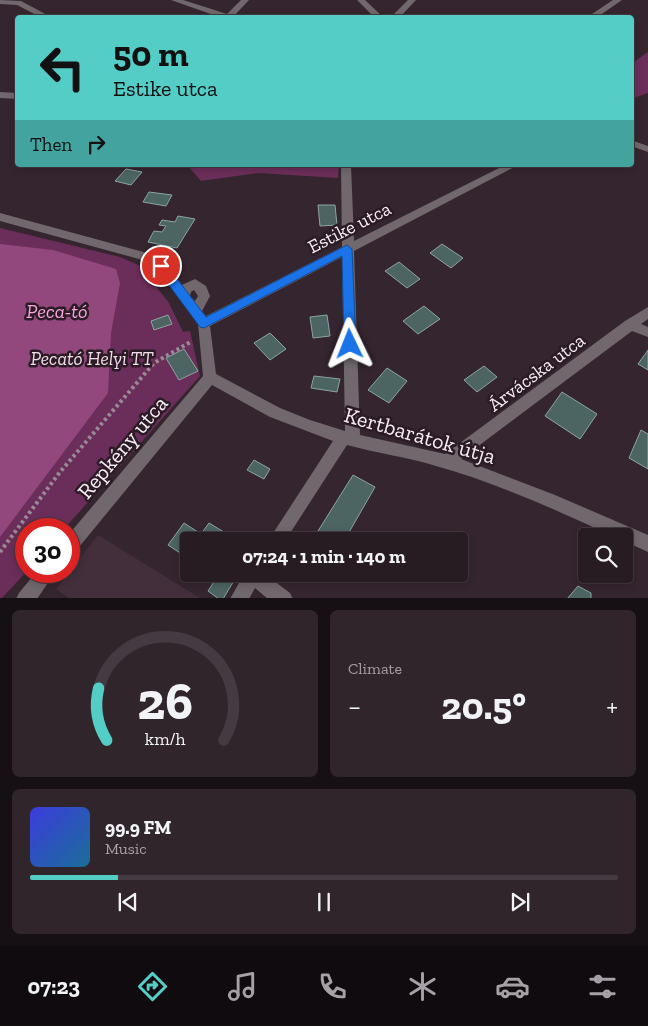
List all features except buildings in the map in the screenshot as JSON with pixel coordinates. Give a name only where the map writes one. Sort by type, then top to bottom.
[{"type":"street","points":[[175,0],[221,15]]},
{"type":"street","points":[[229,15],[245,0]]},
{"type":"street","points":[[361,0],[377,15]]},
{"type":"street","points":[[397,15],[412,0]]},
{"type":"street","points":[[595,15],[618,0]]},
{"type":"street","points":[[0,2],[21,2],[45,15]]},
{"type":"street","points":[[0,95],[15,96]]},
{"type":"street","points":[[634,144],[648,150]]},
{"type":"street","points":[[282,532],[348,439],[346,167]]},
{"type":"street","name":"Estike utca","points":[[204,330],[347,249],[508,167]]},
{"type":"street","points":[[0,216],[143,256],[161,266],[195,312],[204,330],[210,377]]},
{"type":"street","points":[[184,296],[184,290],[187,287],[195,284],[202,289],[204,296],[195,312]]},
{"type":"street","name":"Árvácska utca","points":[[446,462],[648,312]]},
{"type":"street","points":[[630,325],[648,332]]},
{"type":"street","name":"Kertbarátok útja","points":[[210,377],[247,401],[278,416],[348,439],[446,462],[583,513],[648,544]]},
{"type":"street","name":"Repkény utca","points":[[80,533],[210,377]]},
{"type":"street","points":[[239,598],[249,582]]},
{"type":"street","points":[[262,582],[270,590],[284,598]]},
{"type":"street","points":[[25,598],[38,583]]},
{"type":"path","points":[[0,552],[60,472],[154,364],[204,330]]},
{"type":"shaded area","points":[[98,535],[200,598],[69,598],[56,589],[61,583],[80,583],[80,558]]},
{"type":"green space","points":[[648,52],[648,93],[634,98],[634,62]]},
{"type":"green space","points":[[189,167],[339,167],[338,178],[258,173],[201,181]]},
{"type":"green space","name":"Pecató Helyi TT","points":[[0,228],[120,257],[154,272],[150,279],[169,303],[183,332],[190,331],[200,376],[74,518],[15,518],[16,583],[0,598]]},
{"type":"water","name":"Peca-tó","points":[[0,244],[53,250],[116,269],[120,283],[111,333],[108,393],[0,537]]},
{"type":"route","points":[[161,266],[204,323],[347,249],[350,344]]}]
